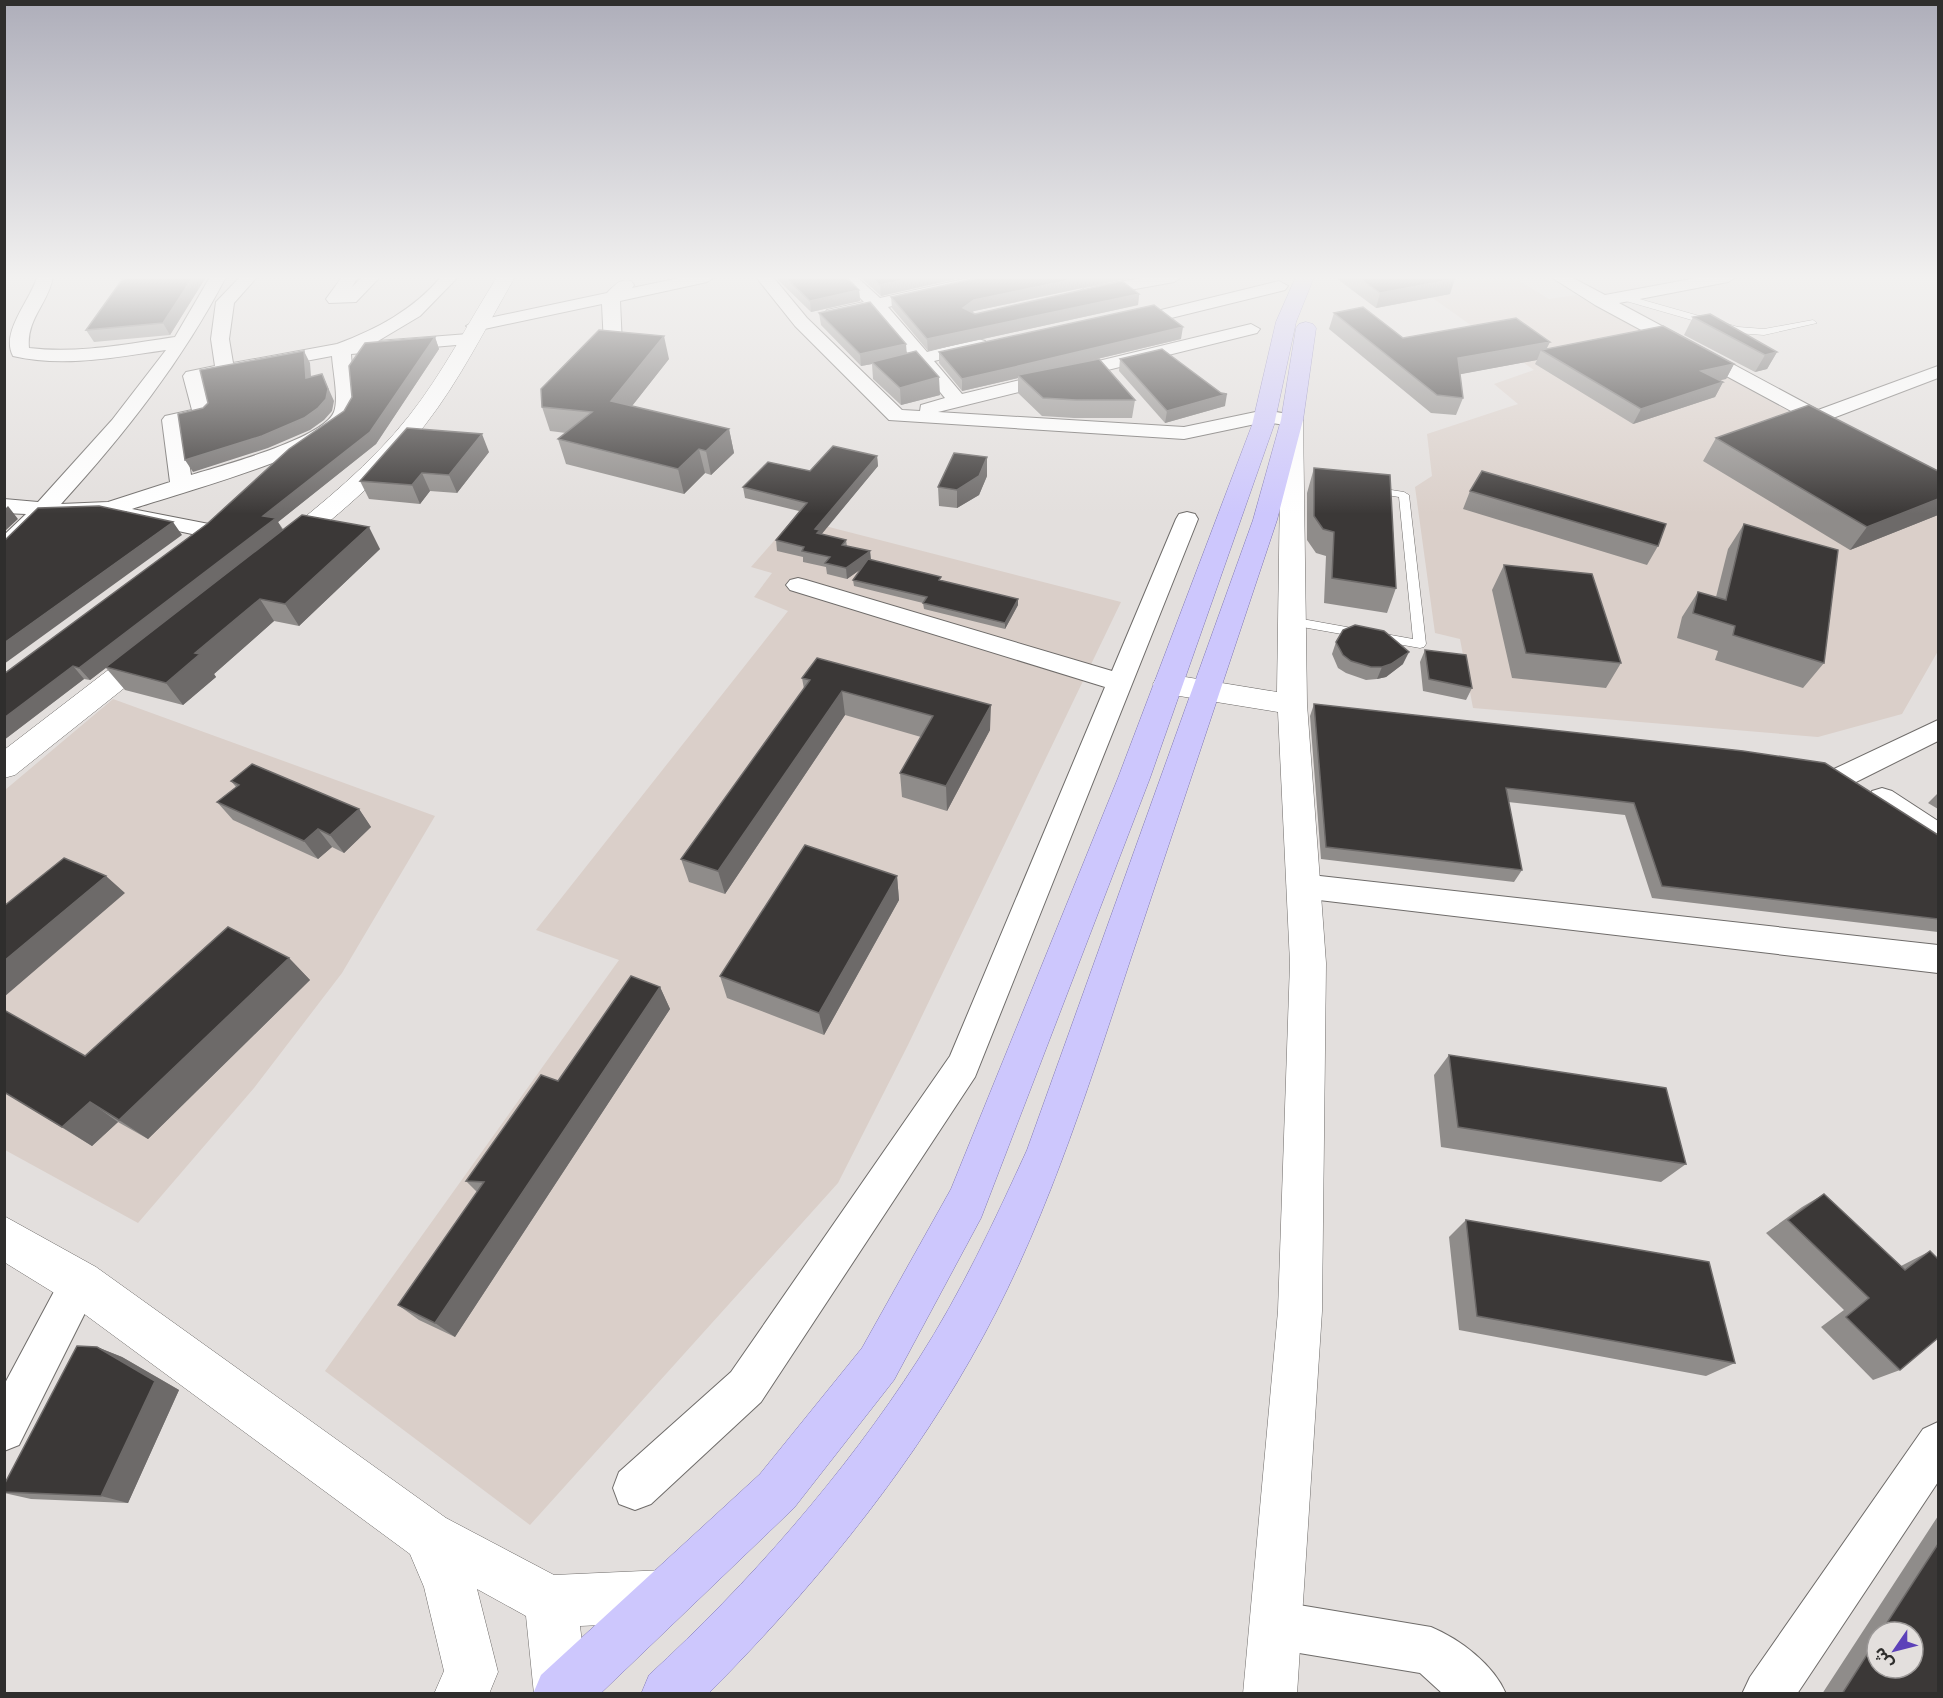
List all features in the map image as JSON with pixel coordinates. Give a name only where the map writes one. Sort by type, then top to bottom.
[{"type":"main road","points":[[668,1694],[693,1671],[819,1535],[899,1428],[954,1342],[1007,1243],[1046,1153],[1265,520],[1279,418],[1284,356]]},
{"type":"main road","points":[[561,1693],[777,1491],[883,1353],[966,1203],[1134,777],[1216,548],[1279,418],[1299,356]]},
{"type":"street","points":[[4,548],[45,510],[117,427],[170,356]]},
{"type":"street","points":[[223,356],[225,369]]},
{"type":"street","points":[[182,487],[172,420],[203,414],[193,376],[302,356]]},
{"type":"street","points":[[255,485],[296,448],[339,422],[345,409],[341,356]]},
{"type":"street","points":[[262,564],[348,494],[385,459],[433,399],[458,356]]},
{"type":"street","points":[[835,356],[896,416],[1184,433],[1279,418],[1291,621],[1303,706],[1302,886],[1308,963],[1300,1311],[1270,1694]]},
{"type":"street","points":[[855,376],[929,356]]},
{"type":"street","points":[[1107,356],[1116,383]]},
{"type":"street","points":[[896,416],[1139,356]]},
{"type":"street","points":[[1170,356],[1180,364]]},
{"type":"street","points":[[1704,356],[1848,434]]},
{"type":"street","points":[[922,358],[959,402]]},
{"type":"street","points":[[1023,363],[1040,379]]},
{"type":"street","points":[[1817,417],[1938,372]]},
{"type":"street","points":[[1136,408],[1157,432]]},
{"type":"street","points":[[110,509],[296,448]]},
{"type":"street","points":[[4,506],[45,510],[110,509],[214,522],[187,544]]},
{"type":"street","points":[[635,1488],[746,1387],[963,1066],[1183,529],[1216,548]]},
{"type":"street","points":[[798,585],[1120,682]]},
{"type":"street","points":[[4,767],[171,636]]},
{"type":"street","points":[[1167,684],[1303,706]]},
{"type":"street","points":[[1938,730],[1833,770],[1938,834]]},
{"type":"street","points":[[1302,886],[1938,960]]},
{"type":"street","points":[[4,1237],[80,1284],[428,1536],[551,1601],[664,1596]]},
{"type":"street","points":[[4,1430],[80,1284]]},
{"type":"street","points":[[1767,1694],[1938,1444]]},
{"type":"street","points":[[428,1536],[450,1586],[471,1686]]},
{"type":"street","points":[[551,1601],[561,1693]]},
{"type":"street","points":[[1275,1625],[1431,1651],[1481,1694]]},
{"type":"lane","points":[[1291,621],[1420,644],[1404,495],[1354,488]]},
{"type":"shaded area","points":[[1515,356],[1688,356],[1938,493],[1938,651],[1902,714],[1818,737],[1473,708],[1460,639],[1435,633],[1415,487],[1432,476],[1427,434],[1518,404],[1494,384],[1534,370]]},
{"type":"shaded area","points":[[794,518],[1121,602],[908,1045],[838,1183],[530,1525],[325,1371],[619,960],[536,930],[788,611],[754,597],[772,573],[751,567]]},
{"type":"shaded area","points":[[113,699],[435,816],[342,973],[254,1088],[138,1223],[5,1150],[5,790]]},
{"type":"building","points":[[275,356],[304,356],[306,378],[322,374],[328,389],[326,399],[304,418],[262,436],[185,460],[178,414],[203,408],[208,403],[200,370]]},
{"type":"building","points":[[356,356],[422,356],[370,432],[263,516],[276,518],[79,668],[73,666],[4,718],[4,674],[207,524],[289,449],[344,411],[352,397],[349,366]]},
{"type":"building","points":[[573,356],[647,356],[611,401],[729,429],[706,451],[699,449],[678,469],[558,439],[592,412],[542,407],[541,389]]},
{"type":"building","points":[[895,356],[921,356],[939,377],[900,388],[872,362]]},
{"type":"building","points":[[943,356],[1059,356],[962,379]]},
{"type":"building","points":[[1132,356],[1172,356],[1221,393],[1227,394],[1167,411],[1120,359]]},
{"type":"building","points":[[1388,356],[1468,356],[1458,358],[1463,398],[1437,395]]},
{"type":"building","points":[[1552,356],[1720,356],[1734,364],[1701,371],[1723,382],[1641,409]]},
{"type":"building","points":[[1099,359],[1135,400],[1043,398],[1018,375]]},
{"type":"building","points":[[1809,405],[1938,471],[1938,499],[1867,527],[1716,438]]},
{"type":"building","points":[[407,428],[482,434],[449,475],[422,473],[412,485],[360,481]]},
{"type":"building","points":[[833,446],[877,456],[815,529],[820,530],[817,533],[846,540],[842,545],[870,551],[846,568],[825,563],[830,557],[802,551],[804,547],[776,540],[807,503],[743,487],[768,462],[810,471]]},
{"type":"building","points":[[954,453],[987,457],[979,476],[957,490],[938,487]]},
{"type":"building","points":[[1314,468],[1390,475],[1396,588],[1332,578],[1334,532],[1323,529],[1314,516]]},
{"type":"building","points":[[1482,471],[1666,524],[1658,546],[1470,491]]},
{"type":"building","points":[[99,506],[173,522],[4,643],[4,541],[38,508]]},
{"type":"building","points":[[302,515],[369,527],[285,604],[260,599],[195,653],[200,654],[166,683],[106,667]]},
{"type":"building","points":[[1744,524],[1838,550],[1824,663],[1733,635],[1735,626],[1693,613],[1698,592],[1726,600]]},
{"type":"building","points":[[868,559],[941,577],[939,580],[1018,599],[1005,623],[923,603],[927,597],[853,580]]},
{"type":"building","points":[[1504,565],[1592,574],[1621,663],[1526,653]]},
{"type":"building","points":[[1355,625],[1384,631],[1409,652],[1382,667],[1371,667],[1351,661],[1343,655],[1336,642],[1343,630]]},
{"type":"building","points":[[1425,650],[1466,655],[1472,688],[1429,679]]},
{"type":"building","points":[[817,658],[991,705],[946,786],[900,773],[933,716],[842,691],[718,871],[681,859],[810,680],[802,678]]},
{"type":"building","points":[[1314,704],[1743,751],[1825,763],[1938,835],[1938,919],[1662,886],[1634,803],[1506,788],[1522,870],[1326,847]]},
{"type":"building","points":[[252,764],[359,809],[330,835],[318,829],[304,841],[217,802],[239,785],[231,781]]},
{"type":"building","points":[[805,845],[897,876],[819,1013],[720,976]]},
{"type":"building","points":[[64,858],[106,876],[4,961],[4,906]]},
{"type":"building","points":[[228,927],[289,958],[119,1120],[90,1102],[62,1127],[4,1092],[4,1010],[85,1056]]},
{"type":"building","points":[[631,976],[660,987],[435,1323],[398,1305],[484,1182],[466,1181],[541,1075],[558,1081]]},
{"type":"building","points":[[1449,1055],[1666,1088],[1686,1164],[1458,1127]]},
{"type":"building","points":[[1824,1194],[1905,1270],[1930,1251],[1938,1259],[1938,1338],[1900,1370],[1846,1317],[1869,1298],[1788,1220]]},
{"type":"building","points":[[1466,1220],[1709,1262],[1735,1363],[1477,1316]]},
{"type":"building","points":[[77,1346],[97,1347],[155,1381],[101,1496],[4,1492],[4,1485]]},
{"type":"building","points":[[1938,1544],[1938,1694],[1842,1694],[1865,1658],[1865,1680],[1925,1680],[1925,1620],[1889,1620]]}]
